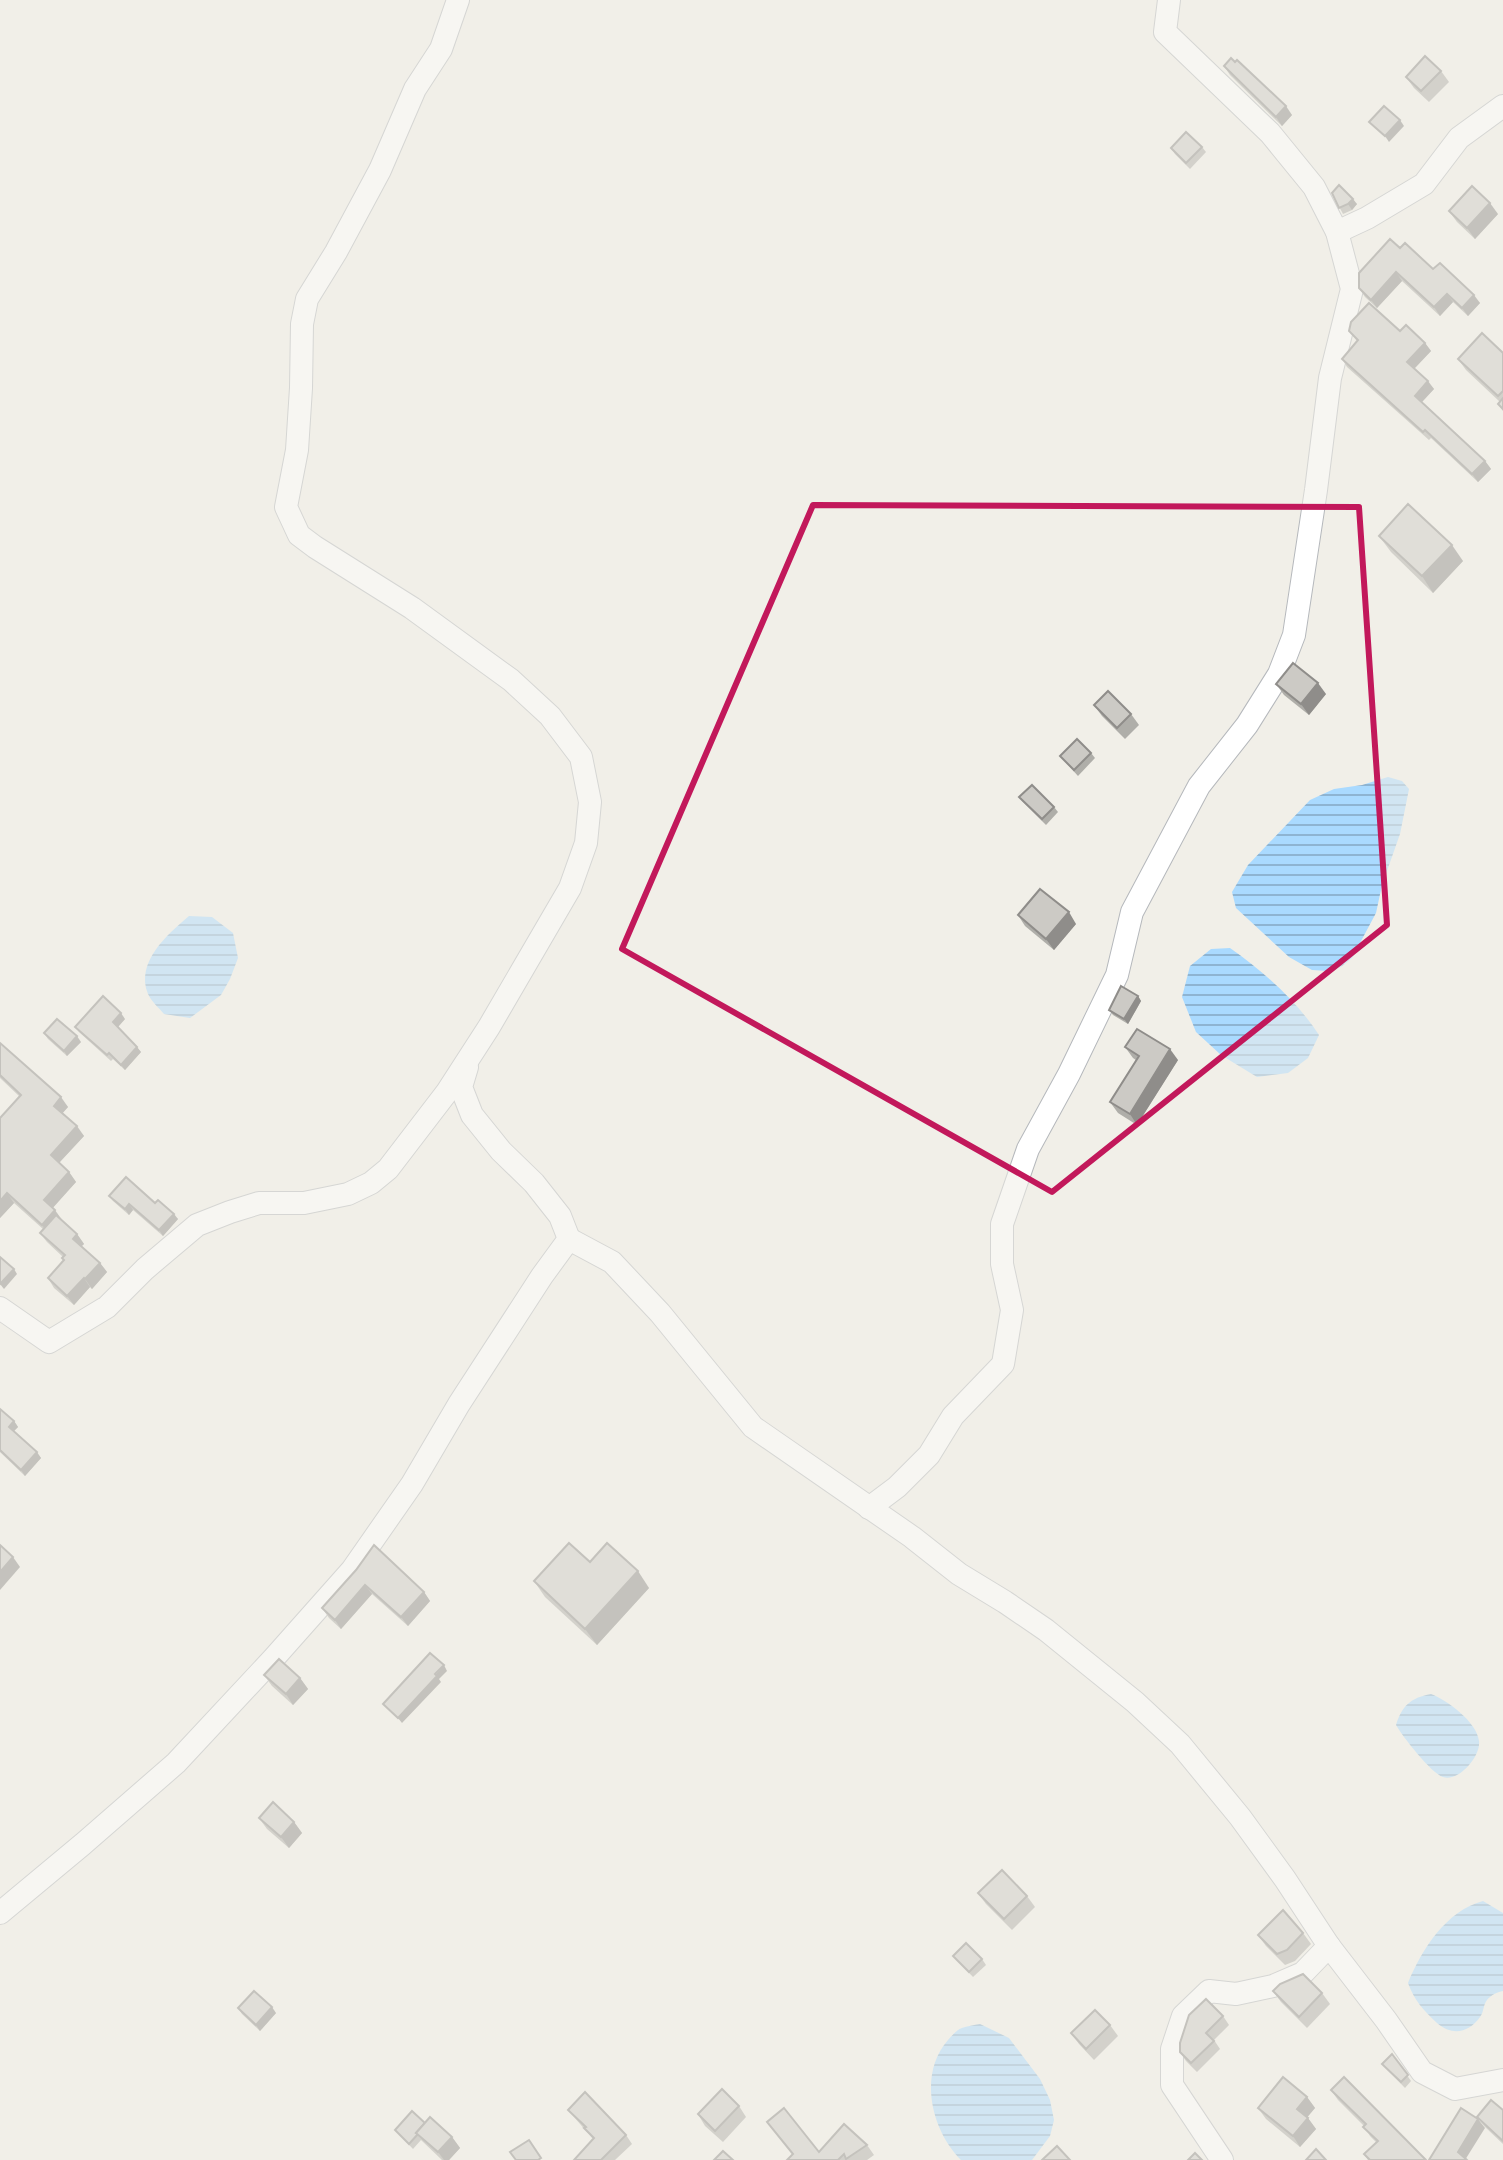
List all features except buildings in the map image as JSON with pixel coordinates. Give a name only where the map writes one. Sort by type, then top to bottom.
[{"type":"street","points":[[0,1308],[49,1342],[107,1307],[145,1269],[197,1225],[259,1203],[304,1203],[348,1194],[371,1183],[388,1169],[407,1145],[469,1058],[570,888],[586,843],[590,802],[581,757],[550,716],[511,680],[412,608],[299,535],[286,507],[297,450],[302,324],[307,299],[380,170],[415,89],[441,49],[458,0]]},
{"type":"street","points":[[869,1508],[897,1487],[929,1455],[953,1416],[1003,1364],[1012,1310],[1002,1264],[1002,1224],[1028,1149],[1117,975],[1132,912],[1199,786],[1247,725],[1279,674],[1294,635],[1330,378],[1352,289],[1337,232],[1314,187],[1270,133],[1165,32],[1169,0]]},
{"type":"street","points":[[1337,232],[1424,184],[1459,138],[1503,106]]},
{"type":"street","points":[[469,1058],[461,1087],[472,1115],[560,1216],[569,1239],[612,1262],[660,1313],[753,1427],[912,1537],[959,1574],[1046,1630],[1135,1702],[1180,1744],[1240,1817],[1329,1946],[1422,2072],[1455,2089],[1503,2080]]},
{"type":"street","points":[[0,1913],[176,1763],[352,1570],[412,1484],[459,1404],[569,1239]]},
{"type":"street","points":[[1222,2160],[1172,2085],[1172,2049],[1183,2016],[1209,1991],[1236,1994],[1273,1986],[1303,1973],[1329,1946]]},
{"type":"highlighted area","points":[[813,505],[1359,507],[1387,925],[1052,1192],[622,949]]},
{"type":"water","points":[[1388,777],[1402,781],[1409,789],[1400,834],[1376,913],[1352,958],[1341,967],[1328,971],[1312,970],[1289,957],[1236,908],[1232,892],[1248,865],[1310,800],[1334,789]]},
{"type":"water","points":[[189,916],[212,917],[233,933],[238,958],[221,995],[190,1018],[164,1014],[149,997],[145,982],[146,971],[156,950]]},
{"type":"water","points":[[1230,948],[1279,987],[1319,1035],[1308,1058],[1288,1073],[1257,1077],[1221,1055],[1196,1032],[1182,997],[1190,966],[1211,949]]},
{"type":"water","points":[[1431,1694],[1453,1706],[1467,1719],[1479,1741],[1473,1760],[1462,1772],[1449,1778],[1432,1769],[1396,1725],[1408,1704]]},
{"type":"water","points":[[1483,1901],[1503,1913],[1503,1991],[1489,1998],[1471,2027],[1460,2031],[1448,2030],[1424,2010],[1408,1983],[1420,1957],[1447,1922]]},
{"type":"water","points":[[980,2024],[1009,2038],[1040,2079],[1050,2100],[1054,2120],[1050,2136],[1032,2160],[961,2160],[942,2133],[936,2118],[931,2085],[939,2054],[958,2030]]}]
